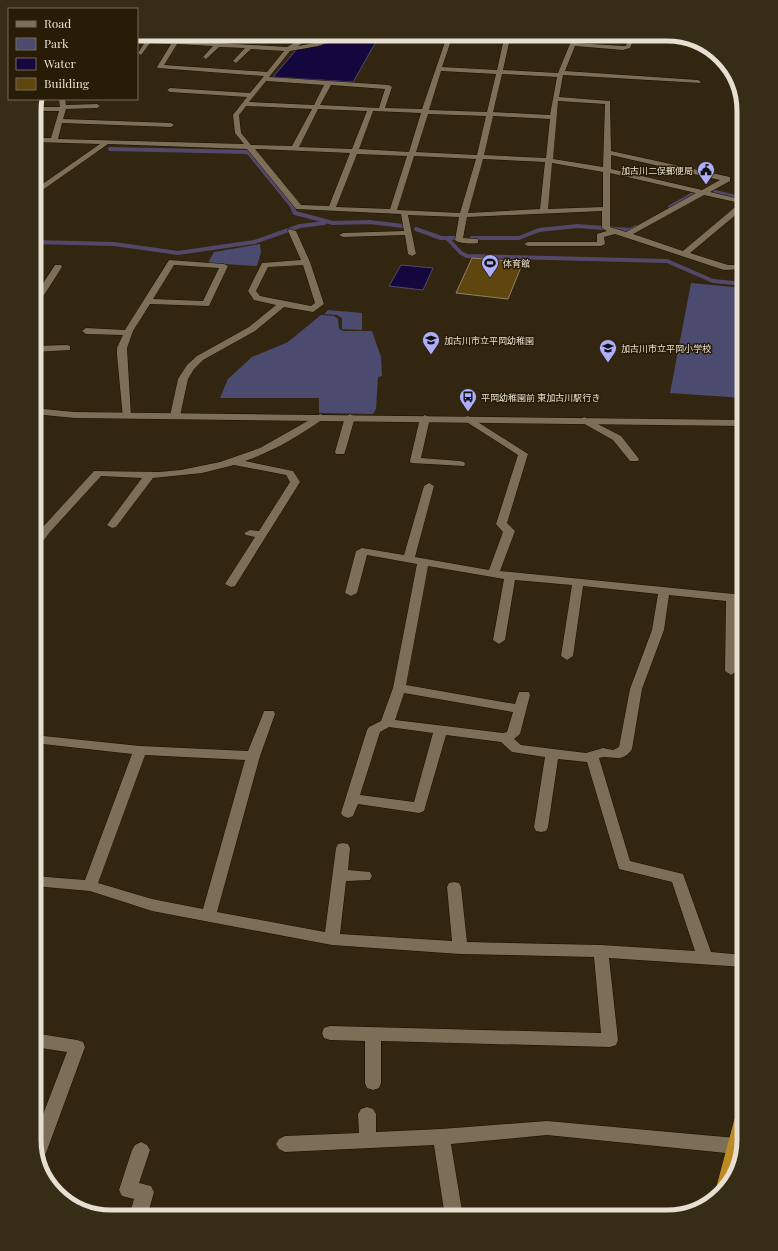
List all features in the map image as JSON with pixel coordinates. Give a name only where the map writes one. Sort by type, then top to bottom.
[{"type":"highway","points":[[729,1172],[736,1146]]},
{"type":"street","points":[[139,53],[148,41]]},
{"type":"street","points":[[325,41],[316,45],[288,49],[248,48],[176,41],[160,67],[328,84],[390,87],[381,110]]},
{"type":"street","points":[[207,44],[211,41]]},
{"type":"street","points":[[303,41],[288,49],[236,116],[238,133],[299,207],[463,215],[607,209]]},
{"type":"street","points":[[393,212],[448,41]]},
{"type":"street","points":[[475,241],[459,240],[463,215],[480,156],[506,41]]},
{"type":"street","points":[[544,212],[555,99],[560,74],[574,41]]},
{"type":"street","points":[[572,44],[623,48],[628,47],[630,41]]},
{"type":"street","points":[[206,57],[217,45]]},
{"type":"street","points":[[236,61],[248,48]]},
{"type":"street","points":[[139,53],[149,53]]},
{"type":"street","points":[[439,69],[698,82]]},
{"type":"street","points":[[295,148],[328,84]]},
{"type":"street","points":[[170,90],[253,95]]},
{"type":"street","points":[[555,99],[608,102],[606,228],[727,268],[737,267]]},
{"type":"street","points":[[54,141],[62,108],[62,100]]},
{"type":"street","points":[[245,104],[554,117]]},
{"type":"street","points":[[41,109],[97,106]]},
{"type":"street","points":[[332,208],[371,109]]},
{"type":"street","points":[[59,121],[76,123],[157,123],[171,125]]},
{"type":"street","points":[[41,140],[249,148],[295,148],[548,160],[607,170],[737,201]]},
{"type":"street","points":[[41,189],[106,143]]},
{"type":"street","points":[[608,152],[727,179],[705,193],[626,234]]},
{"type":"street","points":[[684,254],[737,209]]},
{"type":"street","points":[[404,212],[412,254]]},
{"type":"street","points":[[292,231],[306,262],[320,304],[313,309],[282,304],[257,298],[252,291],[265,265],[306,262]]},
{"type":"street","points":[[528,244],[574,240],[601,244],[600,236],[615,231]]},
{"type":"street","points":[[343,235],[408,233]]},
{"type":"street","points":[[362,234],[362,243]]},
{"type":"street","points":[[286,242],[296,241]]},
{"type":"street","points":[[126,416],[122,346],[173,259],[224,266],[206,304],[149,300]]},
{"type":"street","points":[[41,293],[58,267]]},
{"type":"street","points":[[175,416],[183,379],[190,367],[200,358],[252,329],[282,304]]},
{"type":"street","points":[[86,331],[129,333]]},
{"type":"street","points":[[41,349],[67,348]]},
{"type":"street","points":[[41,412],[74,415],[126,416],[425,418],[737,423]]},
{"type":"street","points":[[41,537],[98,472],[150,475],[184,473],[235,461],[269,449],[288,439],[320,417]]},
{"type":"street","points":[[340,452],[350,418]]},
{"type":"street","points":[[425,418],[415,461],[460,464]]},
{"type":"street","points":[[468,419],[523,454],[501,524],[509,530],[493,574]]},
{"type":"street","points":[[584,420],[617,438],[634,459]]},
{"type":"street","points":[[231,584],[295,482],[294,478],[289,473],[235,461]]},
{"type":"street","points":[[112,525],[150,475]]},
{"type":"street","points":[[409,559],[429,486]]},
{"type":"street","points":[[250,534],[262,535]]},
{"type":"street","points":[[351,593],[362,551],[493,574],[737,598]]},
{"type":"street","points":[[388,722],[399,688],[423,562]]},
{"type":"street","points":[[499,640],[510,576]]},
{"type":"street","points":[[567,656],[578,583]]},
{"type":"street","points":[[505,738],[517,749],[587,758],[603,752],[615,755],[625,749],[635,702],[636,689],[658,630],[664,591]]},
{"type":"street","points":[[731,671],[737,608]]},
{"type":"street","points":[[399,688],[519,709]]},
{"type":"street","points":[[348,813],[374,730],[388,722],[440,731],[505,738],[513,734],[524,695]]},
{"type":"street","points":[[208,916],[253,756],[269,714]]},
{"type":"street","points":[[353,799],[419,808],[440,731]]},
{"type":"street","points":[[41,740],[140,750],[253,756]]},
{"type":"street","points":[[90,886],[140,750]]},
{"type":"street","points":[[541,828],[552,754]]},
{"type":"street","points":[[592,756],[609,809],[624,865],[678,878],[705,958]]},
{"type":"street","points":[[332,939],[343,848]]},
{"type":"street","points":[[340,876],[365,876]]},
{"type":"street","points":[[41,882],[90,886],[152,905],[332,939],[460,948],[601,951],[737,960]]},
{"type":"street","points":[[454,887],[460,948]]},
{"type":"street","points":[[330,1033],[610,1040],[601,951]]},
{"type":"street","points":[[373,1034],[373,1083]]},
{"type":"street","points":[[41,1041],[77,1047],[41,1140]]},
{"type":"street","points":[[367,1114],[368,1140]]},
{"type":"street","points":[[285,1144],[441,1137],[547,1128],[736,1146]]},
{"type":"street","points":[[441,1137],[453,1210]]},
{"type":"street","points":[[140,1210],[145,1192],[128,1190],[141,1150]]},
{"type":"green space","points":[[260,244],[261,252],[257,266],[208,263],[214,252]]},
{"type":"green space","points":[[691,283],[737,287],[737,398],[670,393]]},
{"type":"green space","points":[[328,310],[362,313],[362,330],[342,329],[342,318],[337,315],[324,314]]},
{"type":"green space","points":[[321,315],[334,316],[338,319],[339,329],[344,331],[372,331],[381,357],[382,376],[378,377],[376,409],[373,414],[319,413],[319,398],[220,398],[228,379],[252,357],[288,342]]},
{"type":"water","points":[[332,41],[376,41],[353,82],[273,77],[297,49],[321,45]]},
{"type":"water","points":[[401,265],[433,268],[423,290],[389,286]]},
{"type":"building","name":"体育館","points":[[472,258],[523,262],[508,299],[456,293]]},
{"type":"waterway","points":[[110,149],[248,152],[291,205],[295,213],[333,223],[370,222],[403,226]]},
{"type":"waterway","points":[[715,192],[737,197]]},
{"type":"waterway","points":[[670,207],[695,193]]},
{"type":"waterway","points":[[41,242],[114,244],[178,253],[254,242],[300,226],[324,223]]},
{"type":"waterway","points":[[472,238],[519,238],[539,230],[577,226],[630,230],[636,227]]},
{"type":"waterway","points":[[416,229],[441,238],[447,238]]},
{"type":"waterway","points":[[447,238],[455,238]]},
{"type":"waterway","points":[[447,238],[461,253],[467,256],[667,261],[713,281],[737,283]]},
{"type":"place","name":"加古川二俣郵便局","points":[[706,185]]},
{"type":"place","name":"体育館","points":[[490,278]]},
{"type":"place","name":"加古川市立平岡幼稚園","points":[[431,355]]},
{"type":"place","name":"加古川市立平岡小学校","points":[[608,363]]},
{"type":"place","name":"平岡幼稚園前 東加古川駅行き","points":[[468,412]]}]
